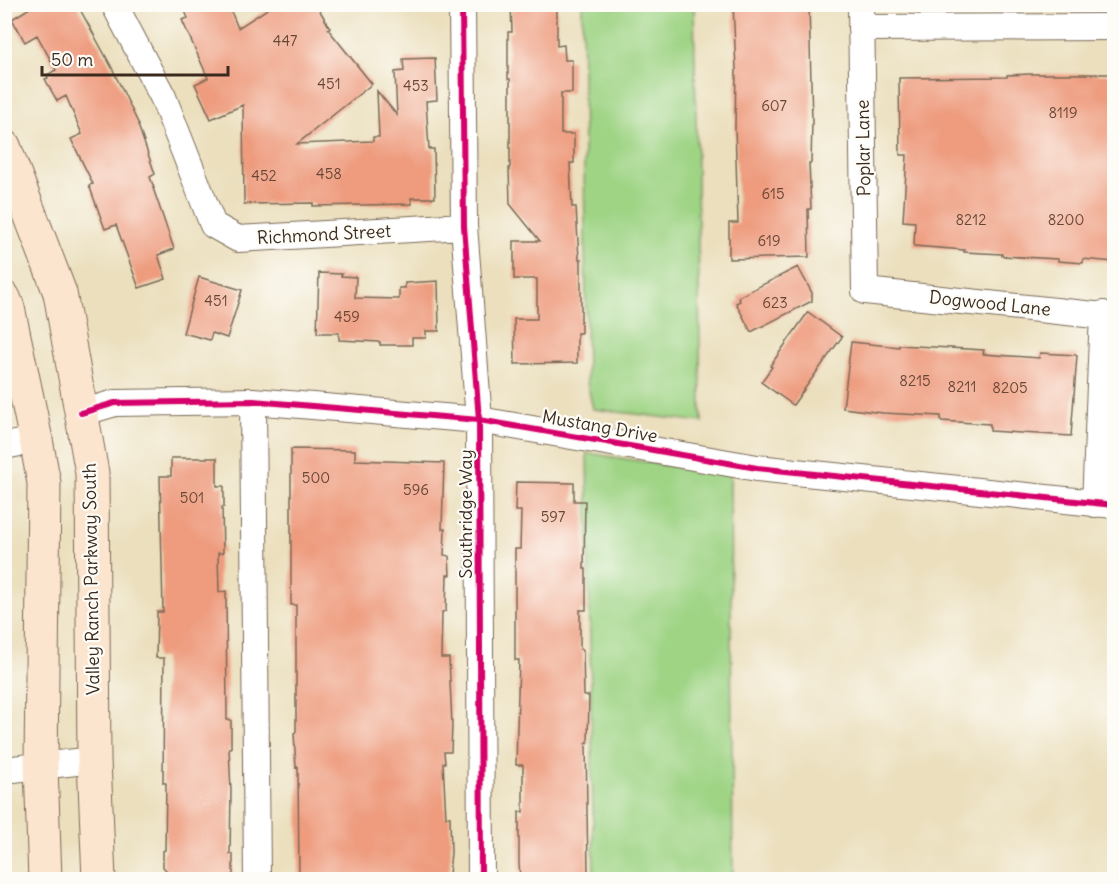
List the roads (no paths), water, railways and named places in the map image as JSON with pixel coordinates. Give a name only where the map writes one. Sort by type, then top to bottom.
[{"type":"street","name":"Richmond Street","points":[[114,4],[163,97],[213,225],[238,239],[464,226]]},
{"type":"street","name":"Southridge Way","points":[[462,4],[464,226],[479,420],[481,879]]},
{"type":"street","points":[[861,16],[1114,27]]},
{"type":"street","name":"Poplar Lane","points":[[861,16],[865,291]]},
{"type":"street","name":"Valley Ranch Parkway South","points":[[4,146],[60,293],[92,473],[94,760],[99,879]]},
{"type":"street","name":"Dogwood Lane","points":[[865,291],[1109,316]]},
{"type":"street","points":[[4,298],[44,483],[41,766],[45,879]]},
{"type":"street","points":[[1105,504],[1109,316]]},
{"type":"street","points":[[253,401],[257,879]]},
{"type":"street","name":"Mustang Drive","points":[[81,413],[115,403],[253,401],[479,420],[757,468],[1105,504]]},
{"type":"street","points":[[4,446],[36,440]]},
{"type":"street","points":[[4,770],[94,760]]}]
